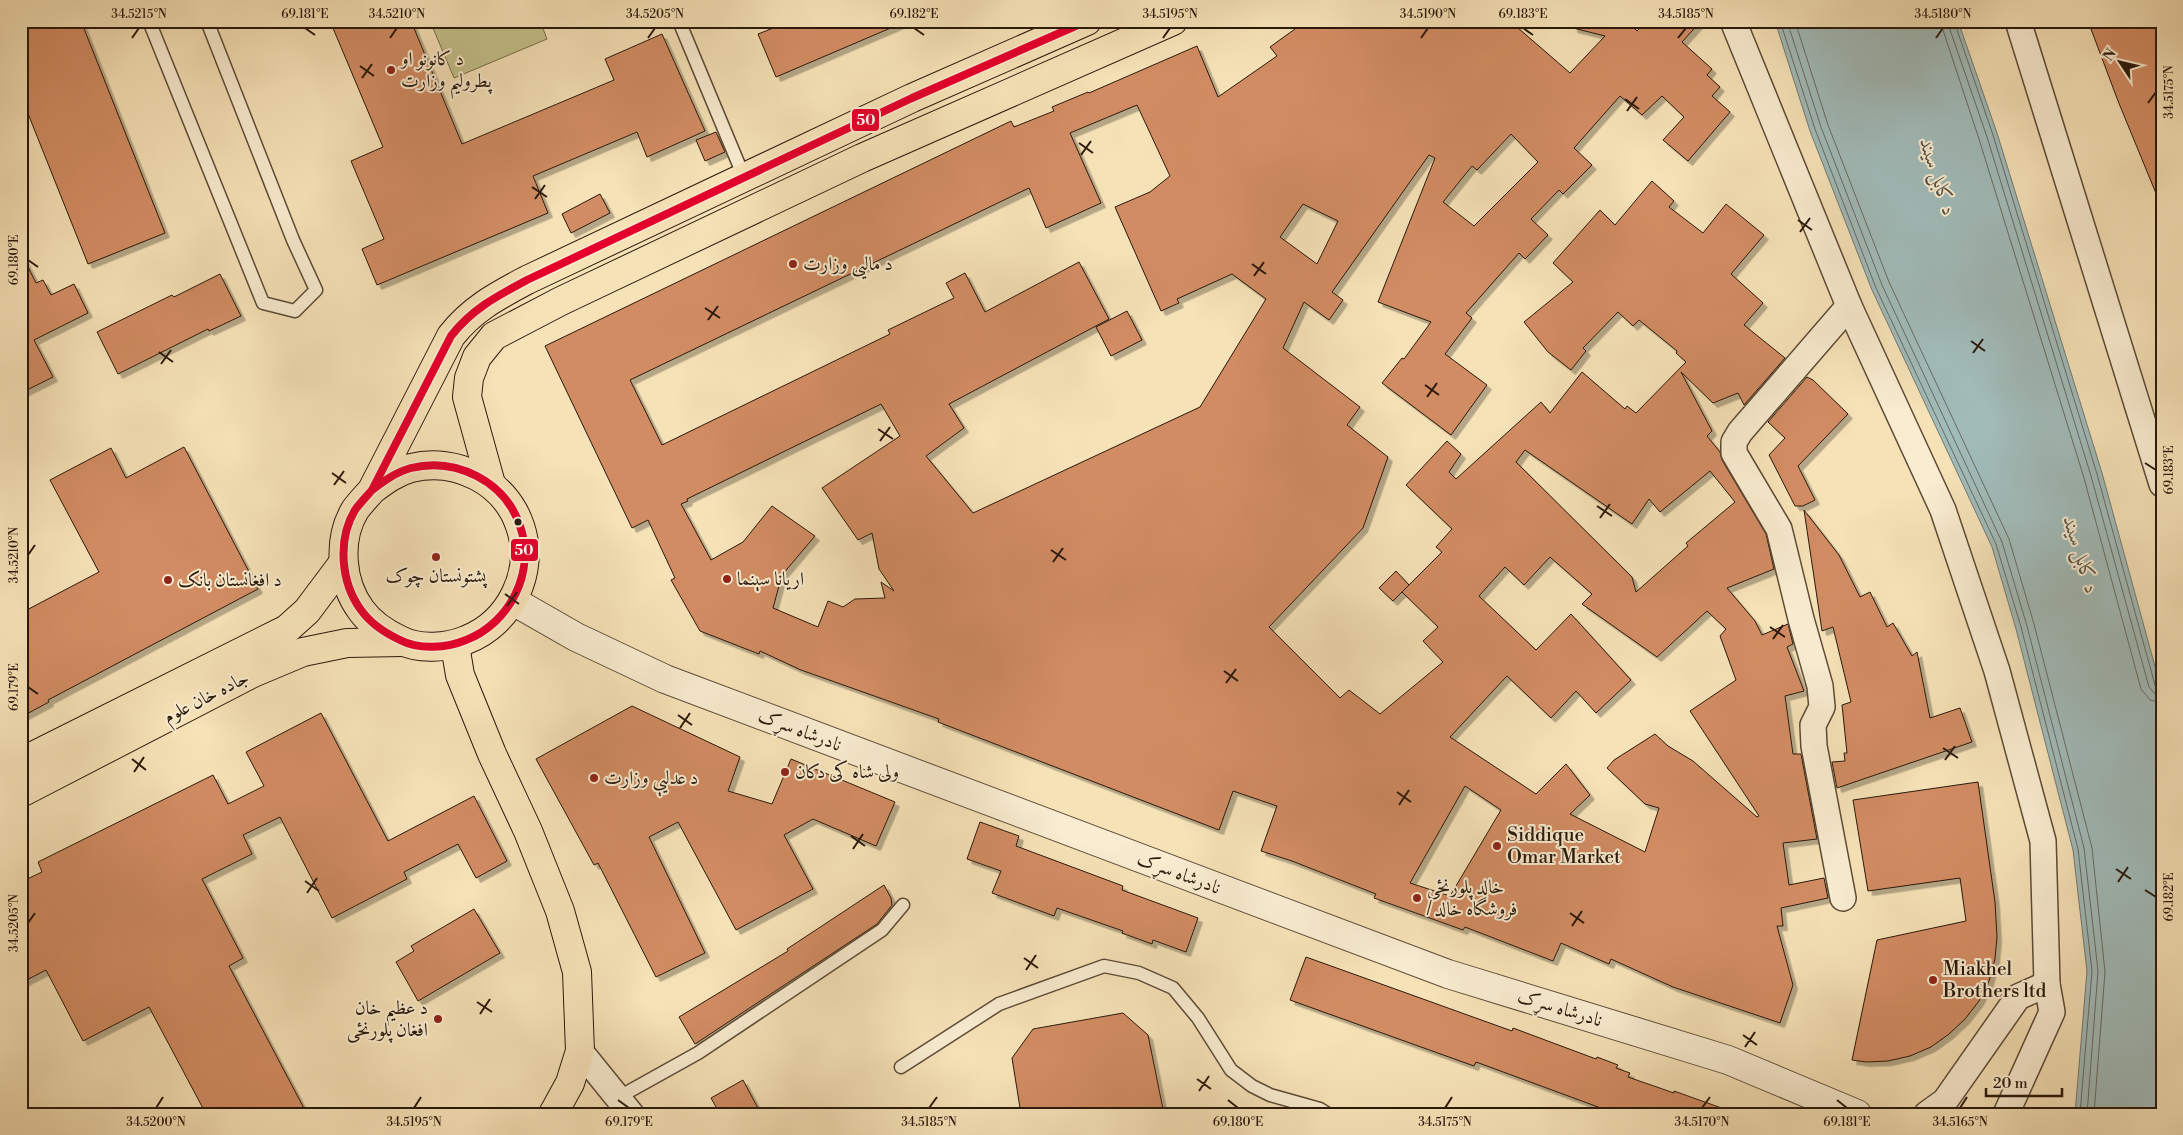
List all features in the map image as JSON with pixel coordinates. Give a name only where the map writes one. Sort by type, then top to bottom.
[{"type":"highway","points":[[372,490],[389,477],[410,468],[431,465],[452,466],[473,473],[491,484],[509,503],[520,526],[524,543],[522,577],[513,601],[499,619],[479,635],[454,645],[428,647],[403,642],[380,629],[361,611],[349,588],[344,563],[346,536],[355,511],[372,490],[451,336],[464,320],[486,302],[527,280],[912,98],[1087,21]]},
{"type":"highway","points":[[491,484],[468,397],[469,378],[477,358],[494,336],[561,301],[862,158],[1173,21]]},
{"type":"highway","name":"جادہ خان علوم","points":[[21,762],[287,629],[307,611],[344,563]]},
{"type":"highway","name":"جادہ خان علوم","points":[[21,793],[252,673],[295,655],[347,643],[403,642]]},
{"type":"highway","points":[[454,645],[460,675],[492,754],[528,831],[560,912],[577,972],[580,1051],[570,1083],[553,1114]]},
{"type":"street","points":[[1733,21],[1848,306],[1943,510],[1997,671],[2043,842],[2047,984],[2052,1012],[2006,1114]]},
{"type":"street","points":[[2018,21],[2162,484]]},
{"type":"street","points":[[1843,898],[1814,746],[1813,725],[1822,707],[1820,686],[1779,530],[1734,453],[1734,442],[1756,413],[1848,306]]},
{"type":"street","name":"نادرشاه سړک","points":[[513,601],[576,636],[665,679],[1448,974],[1728,1060],[1857,1114]]},
{"type":"street","points":[[1927,1114],[1945,1100],[2018,996],[2047,984]]},
{"type":"street","points":[[580,1051],[625,1105]]},
{"type":"lane","points":[[149,21],[263,303],[295,311],[316,290],[293,240],[208,21]]},
{"type":"lane","points":[[679,21],[744,177]]},
{"type":"lane","points":[[625,1105],[698,1053],[882,930],[903,905]]},
{"type":"lane","points":[[901,1067],[999,1004],[1104,966],[1139,973],[1173,988],[1198,1018],[1231,1070],[1252,1086],[1270,1095],[1320,1109],[1328,1114]]},
{"type":"shaded area","points":[[430,21],[540,21],[547,39],[454,78]]},
{"type":"water","name":"د کابل سيند","points":[[1775,21],[1958,21],[1997,133],[2102,473],[2162,692],[2162,1114],[2075,1114],[2087,971],[2073,850],[2016,629],[1992,547],[1872,290],[1810,131]]},
{"type":"building","points":[[21,21],[81,21],[165,233],[88,264],[21,96]]},
{"type":"building","points":[[330,21],[411,21],[462,144],[614,80],[605,59],[662,34],[705,131],[647,157],[637,132],[533,176],[548,213],[377,285],[362,249],[384,239],[351,161],[383,147]]},
{"type":"building","points":[[774,21],[907,21],[776,77],[758,34],[776,27]]},
{"type":"building","points":[[1306,21],[1510,21],[1570,73],[1605,36],[1573,28],[1574,21],[1627,21],[1637,31],[1646,21],[1701,21],[1682,42],[1712,69],[1707,75],[1720,87],[1712,96],[1730,112],[1688,161],[1663,140],[1684,117],[1662,96],[1642,115],[1620,96],[1574,148],[1592,165],[1563,194],[1559,190],[1531,219],[1548,235],[1525,259],[1519,253],[1466,313],[1472,318],[1445,354],[1487,385],[1451,435],[1382,383],[1402,358],[1404,359],[1431,322],[1378,302],[1435,158],[1429,155],[1332,292],[1343,300],[1329,320],[1304,302],[1283,348],[1360,407],[1347,425],[1388,457],[1363,528],[1269,627],[1340,698],[1349,690],[1380,714],[1443,662],[1423,641],[1438,627],[1402,592],[1442,552],[1436,547],[1452,529],[1406,485],[1447,441],[1461,454],[1449,472],[1456,479],[1541,402],[1550,413],[1582,372],[1625,409],[1627,406],[1636,413],[1686,362],[1676,353],[1677,351],[1639,320],[1633,326],[1618,312],[1583,348],[1586,351],[1571,370],[1548,352],[1524,322],[1573,282],[1553,263],[1600,210],[1615,225],[1652,181],[1674,201],[1669,207],[1703,233],[1726,204],[1764,235],[1731,274],[1763,303],[1744,325],[1785,358],[1744,405],[1738,393],[1713,403],[1681,372],[1712,431],[1707,436],[1720,452],[1722,460],[1766,534],[1774,569],[1727,588],[1755,621],[1762,635],[1788,624],[1793,644],[1787,647],[1804,691],[1785,696],[1793,754],[1801,754],[1817,839],[1783,843],[1789,885],[1824,878],[1828,898],[1781,908],[1783,926],[1777,926],[1793,985],[1780,1023],[1673,987],[1611,959],[1609,964],[1561,943],[1553,961],[1465,927],[1463,930],[1374,898],[1376,894],[1261,851],[1277,806],[1233,791],[1219,830],[938,722],[939,719],[801,670],[760,651],[759,654],[700,631],[671,580],[675,578],[648,520],[632,528],[545,346],[1011,121],[1014,127],[1054,111],[1052,107],[1197,46],[1218,97],[1277,56],[1270,47]],"holes":[[[1137,105],[1170,176],[1150,192],[1115,207],[1161,311],[1179,303],[1177,299],[1232,274],[1266,299],[1200,407],[973,513],[926,456],[964,428],[949,404],[1109,319],[1079,262],[985,312],[965,273],[946,283],[954,298],[888,330],[890,334],[662,445],[630,380],[1029,188],[1046,228],[1101,203],[1070,133]],[[1511,134],[1538,162],[1474,226],[1443,202],[1472,166],[1477,170]],[[1303,204],[1338,221],[1317,264],[1280,237]],[[881,404],[900,436],[822,488],[858,540],[872,533],[879,569],[894,591],[881,582],[885,598],[855,599],[843,607],[828,601],[818,627],[773,608],[782,575],[815,536],[772,506],[743,542],[711,560],[681,504],[688,501],[687,499]],[[1525,450],[1632,524],[1649,499],[1660,512],[1710,471],[1735,502],[1686,543],[1688,546],[1636,592],[1632,577],[1516,462]],[[1550,557],[1592,594],[1582,604],[1657,657],[1707,611],[1726,629],[1720,636],[1736,680],[1690,711],[1759,816],[1757,817],[1693,761],[1668,746],[1655,734],[1614,760],[1607,768],[1645,804],[1659,808],[1645,852],[1570,814],[1590,795],[1566,764],[1536,794],[1450,737],[1507,676],[1551,718],[1576,691],[1596,713],[1631,680],[1571,614],[1536,650],[1479,596],[1505,567],[1524,585]],[[1465,786],[1501,810],[1450,896],[1410,883]]]},
{"type":"building","points":[[2088,21],[2162,21],[2162,208],[2118,101]]},
{"type":"building","points":[[716,132],[725,152],[705,161],[696,140]]},
{"type":"building","points":[[600,194],[610,213],[571,233],[562,214]]},
{"type":"building","points":[[21,253],[36,283],[43,280],[51,295],[74,284],[88,313],[34,340],[53,377],[21,393]]},
{"type":"building","points":[[220,274],[241,316],[209,331],[208,329],[118,374],[97,332]]},
{"type":"building","points":[[1127,311],[1142,340],[1111,356],[1096,327]]},
{"type":"building","points":[[1807,377],[1813,380],[1848,414],[1798,466],[1815,500],[1803,506],[1795,506],[1769,455],[1785,438],[1768,422]]},
{"type":"building","name":"د افغانستان بانک","points":[[184,447],[258,589],[48,700],[49,702],[21,717],[21,613],[99,572],[50,480],[111,448],[126,478]]},
{"type":"building","points":[[1804,510],[1839,555],[1860,597],[1870,592],[1887,627],[1893,623],[1912,656],[1917,652],[1930,718],[1960,708],[1972,742],[1837,788],[1832,762],[1845,761],[1844,753],[1847,753],[1842,705],[1851,702],[1833,627],[1822,631]]},
{"type":"building","points":[[1396,571],[1409,585],[1393,601],[1379,588]]},
{"type":"building","points":[[632,706],[740,757],[728,791],[772,804],[791,759],[895,802],[876,846],[813,819],[784,835],[813,889],[736,930],[678,822],[649,837],[705,953],[656,977],[598,863],[594,865],[536,759]]},
{"type":"building","points":[[321,713],[388,841],[474,796],[507,861],[476,878],[458,844],[404,872],[407,879],[332,918],[280,817],[243,835],[252,854],[202,879],[243,958],[229,966],[307,1114],[206,1114],[149,1007],[83,1041],[46,970],[21,983],[21,882],[42,872],[38,862],[213,775],[228,804],[264,786],[246,752]]},
{"type":"building","points":[[1978,782],[1995,902],[1997,937],[1995,959],[1989,981],[1979,1001],[1965,1019],[1931,1047],[1910,1056],[1888,1061],[1866,1062],[1852,1060],[1877,940],[1966,921],[1960,878],[1868,891],[1853,800]]},
{"type":"building","points":[[980,822],[1019,836],[1016,846],[1123,886],[1122,890],[1198,918],[1186,952],[1153,940],[1152,944],[1122,933],[1123,931],[1057,908],[1054,916],[992,893],[1001,871],[967,859]]},
{"type":"building","points":[[884,885],[891,898],[892,905],[877,924],[695,1044],[679,1017],[788,951],[787,949]]},
{"type":"building","points":[[474,909],[500,953],[418,1001],[396,962],[414,951],[411,946]]},
{"type":"building","points":[[1306,957],[1512,1031],[1513,1028],[1596,1059],[1597,1057],[1618,1065],[1616,1068],[1630,1073],[1628,1077],[1730,1111],[1729,1114],[1617,1114],[1476,1062],[1474,1066],[1290,1000]]},
{"type":"building","points":[[1123,1013],[1148,1035],[1164,1114],[1021,1114],[1012,1058],[1033,1029]]},
{"type":"building","points":[[743,1080],[761,1114],[720,1114],[711,1098]]},
{"type":"transit line","name":"50","points":[[372,490],[400,472],[428,465],[445,466],[477,476],[503,496],[513,510],[520,526],[524,543],[522,578],[516,594],[507,609],[482,632],[458,643],[433,647],[408,643],[394,637],[374,624],[361,610],[349,587],[344,561],[344,548],[349,522],[355,510],[372,490],[451,336],[459,326],[486,304],[527,280],[912,98],[1087,21]]},
{"type":"place","name":"د کانونو او پطرولیم وزارت","points":[[391,70]]},
{"type":"place","name":"د مالیی وزارت","points":[[793,264]]},
{"type":"place","name":"پشتونستان چوک","points":[[436,557]]},
{"type":"place","name":"اريانا سېنما","points":[[727,579]]},
{"type":"place","name":"د افغانستان بانک","points":[[168,580]]},
{"type":"place","name":"ولی شاہ کی دکان","points":[[785,772]]},
{"type":"place","name":"د عدلیې وزارت","points":[[594,778]]},
{"type":"place","name":"Siddique Omar Market","points":[[1497,846]]},
{"type":"place","name":"خالد پلورنځی / فروشگاه خالد","points":[[1417,898]]},
{"type":"place","name":"Miakhel Brothers ltd","points":[[1933,980]]},
{"type":"place","name":"د عظیم خان افغان پلورنځی","points":[[438,1019]]}]
